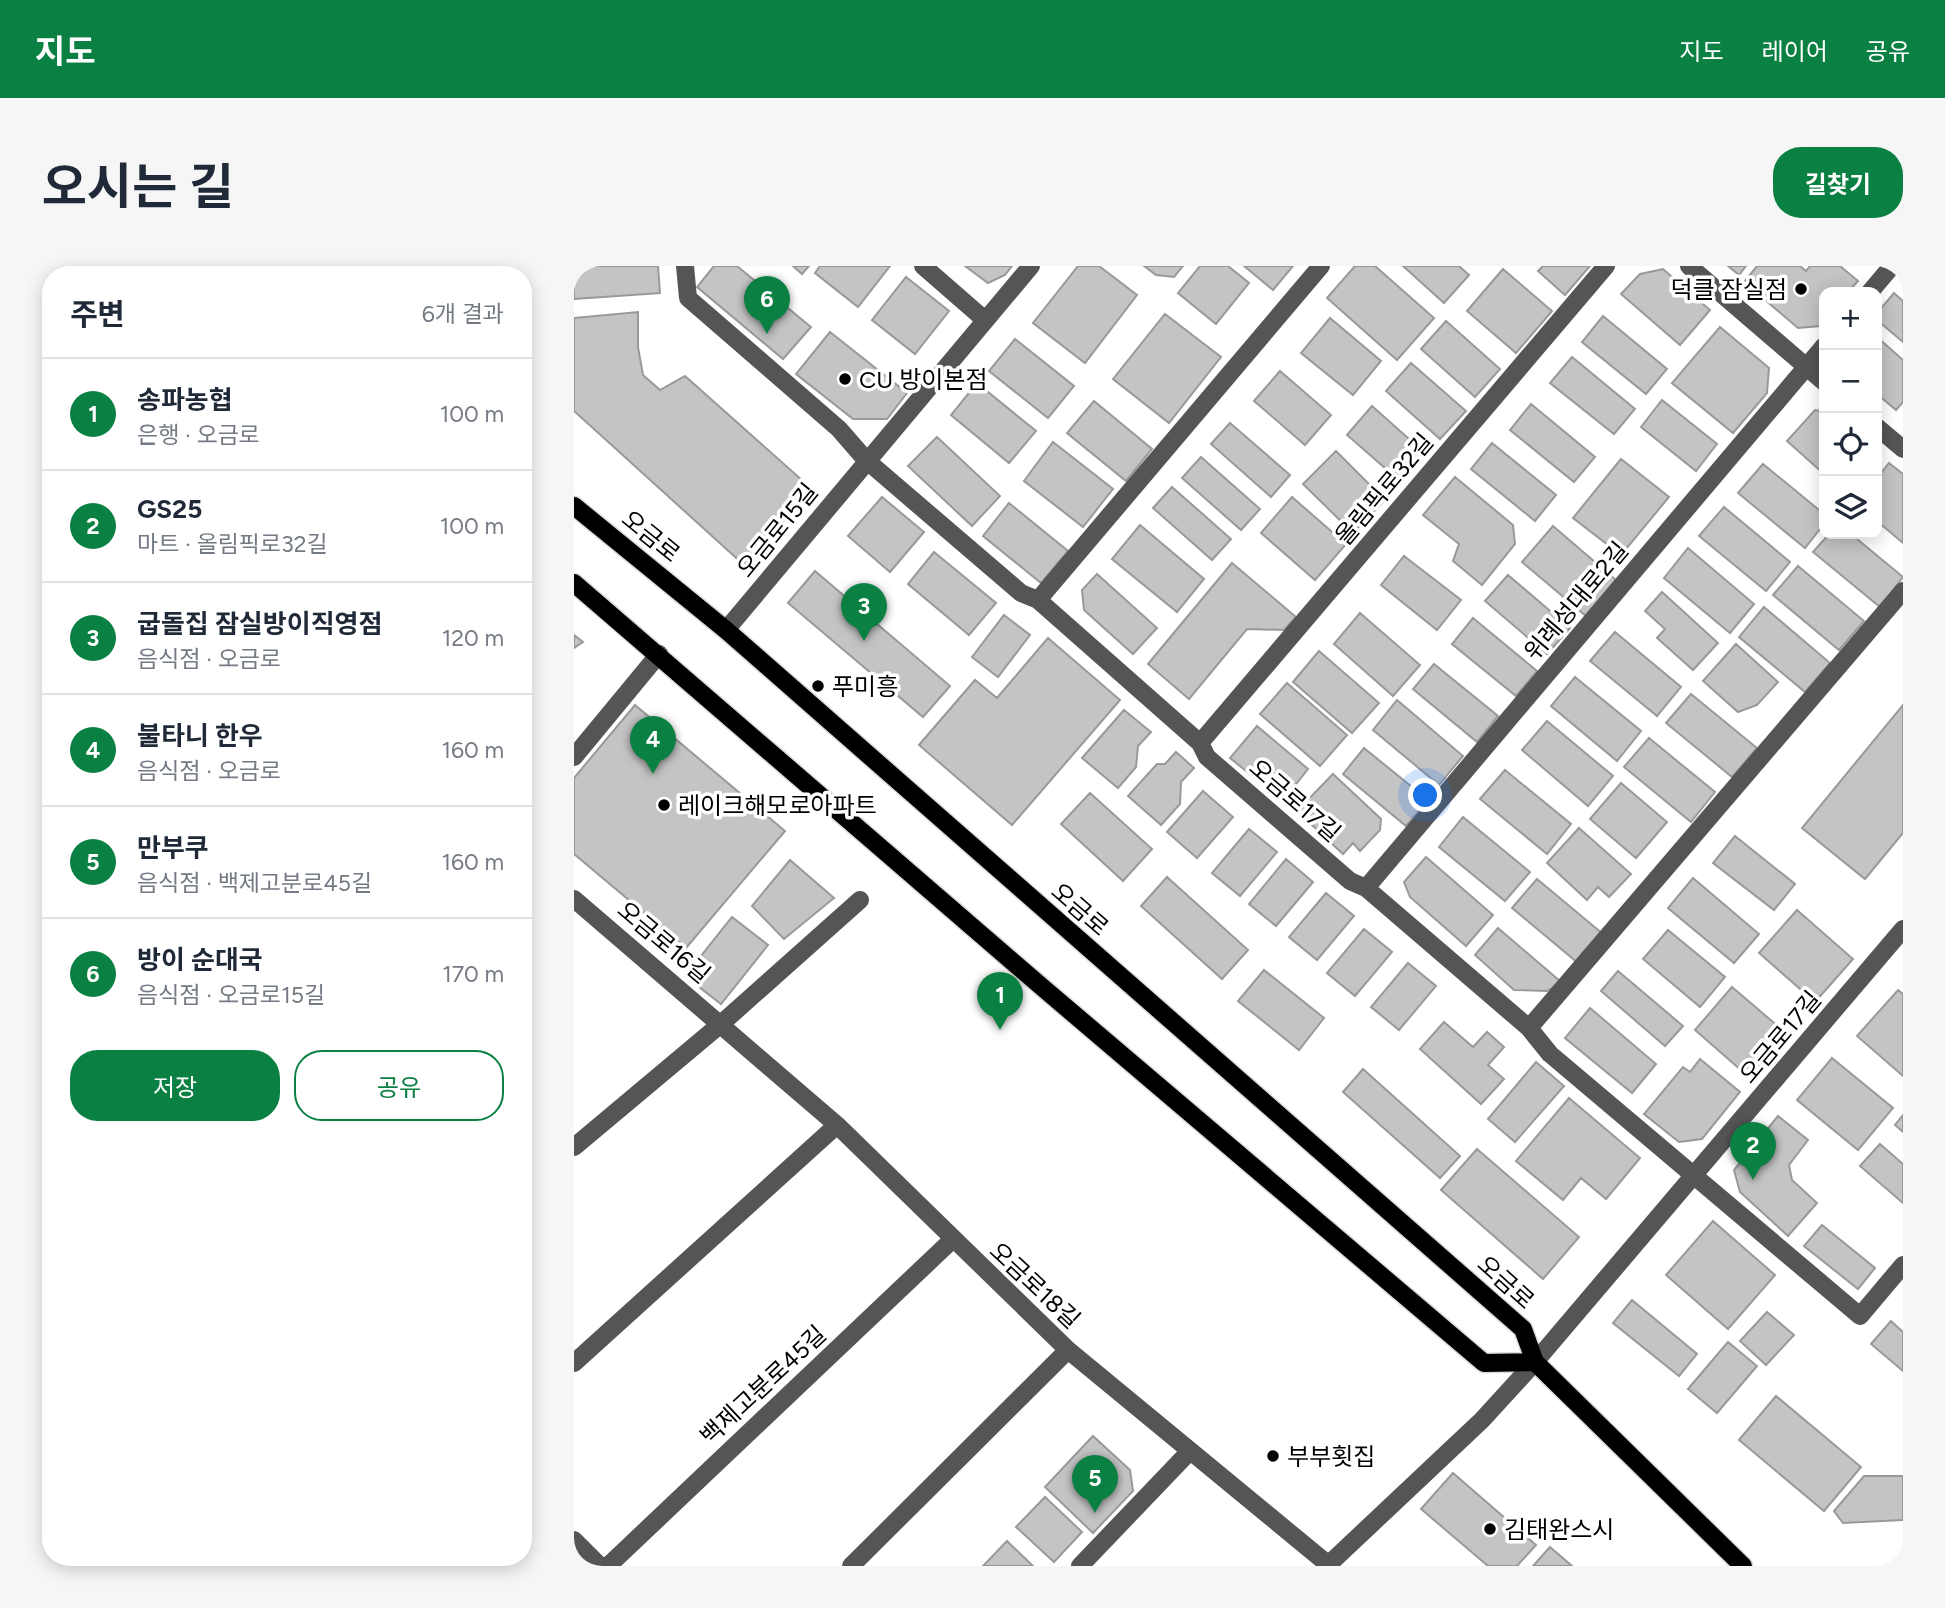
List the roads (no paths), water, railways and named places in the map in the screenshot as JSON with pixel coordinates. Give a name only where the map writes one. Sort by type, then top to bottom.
[{"type":"main road","name":"오금로","points":[[574,506],[726,630],[1523,1329],[1535,1362],[1743,1566]]},
{"type":"main road","points":[[574,583],[1042,987],[1484,1363],[1535,1362]]},
{"type":"street","points":[[685,266],[688,298],[839,429],[866,460]]},
{"type":"street","points":[[923,266],[985,320]]},
{"type":"street","name":"오금로15길","points":[[726,630],[1031,266]]},
{"type":"street","points":[[1038,600],[1321,266]]},
{"type":"street","name":"올림픽로32길","points":[[1200,743],[1606,266]]},
{"type":"street","points":[[1689,266],[1819,377]]},
{"type":"street","points":[[1874,287],[1892,266]]},
{"type":"street","name":"위례성대로2길","points":[[1366,888],[1821,350]]},
{"type":"street","points":[[1882,431],[1903,449]]},
{"type":"street","name":"오금로17길","points":[[866,460],[1021,593],[1038,600],[1200,743],[1207,757],[1350,881],[1366,888],[1529,1028],[1550,1054],[1695,1175]]},
{"type":"street","points":[[1529,1028],[1903,591]]},
{"type":"street","points":[[574,757],[659,654]]},
{"type":"street","name":"오금로16길","points":[[574,899],[722,1023]]},
{"type":"street","points":[[574,1147],[722,1023],[860,900]]},
{"type":"street","name":"오금로17길","points":[[1535,1362],[1903,929]]},
{"type":"street","name":"오금로18길","points":[[722,1023],[837,1125],[952,1240],[1068,1350],[1329,1565],[1482,1420],[1535,1362]]},
{"type":"street","points":[[574,1363],[837,1125]]},
{"type":"street","points":[[1695,1175],[1860,1316],[1903,1265]]},
{"type":"street","name":"백제고분로45길","points":[[608,1566],[952,1240]]},
{"type":"street","points":[[851,1566],[1068,1350]]},
{"type":"street","points":[[1080,1566],[1190,1451]]},
{"type":"street","points":[[574,1540],[600,1566]]},
{"type":"place","name":"덕클 잠실점","points":[[1801,289]]},
{"type":"place","name":"방이 순대국","points":[[767,334]]},
{"type":"place","name":"CU 방이본점","points":[[845,379]]},
{"type":"place","name":"굽돌집 잠실방이직영점","points":[[864,641]]},
{"type":"place","name":"푸미흥","points":[[818,686]]},
{"type":"place","name":"불타니 한우","points":[[653,774]]},
{"type":"place","name":"레이크해모로아파트","points":[[664,805]]},
{"type":"place","name":"송파농협","points":[[1000,1030]]},
{"type":"place","name":"GS25","points":[[1753,1180]]},
{"type":"place","name":"부부횟집","points":[[1273,1456]]},
{"type":"place","name":"만부쿠","points":[[1095,1513]]},
{"type":"place","name":"김태완스시","points":[[1490,1529]]}]
